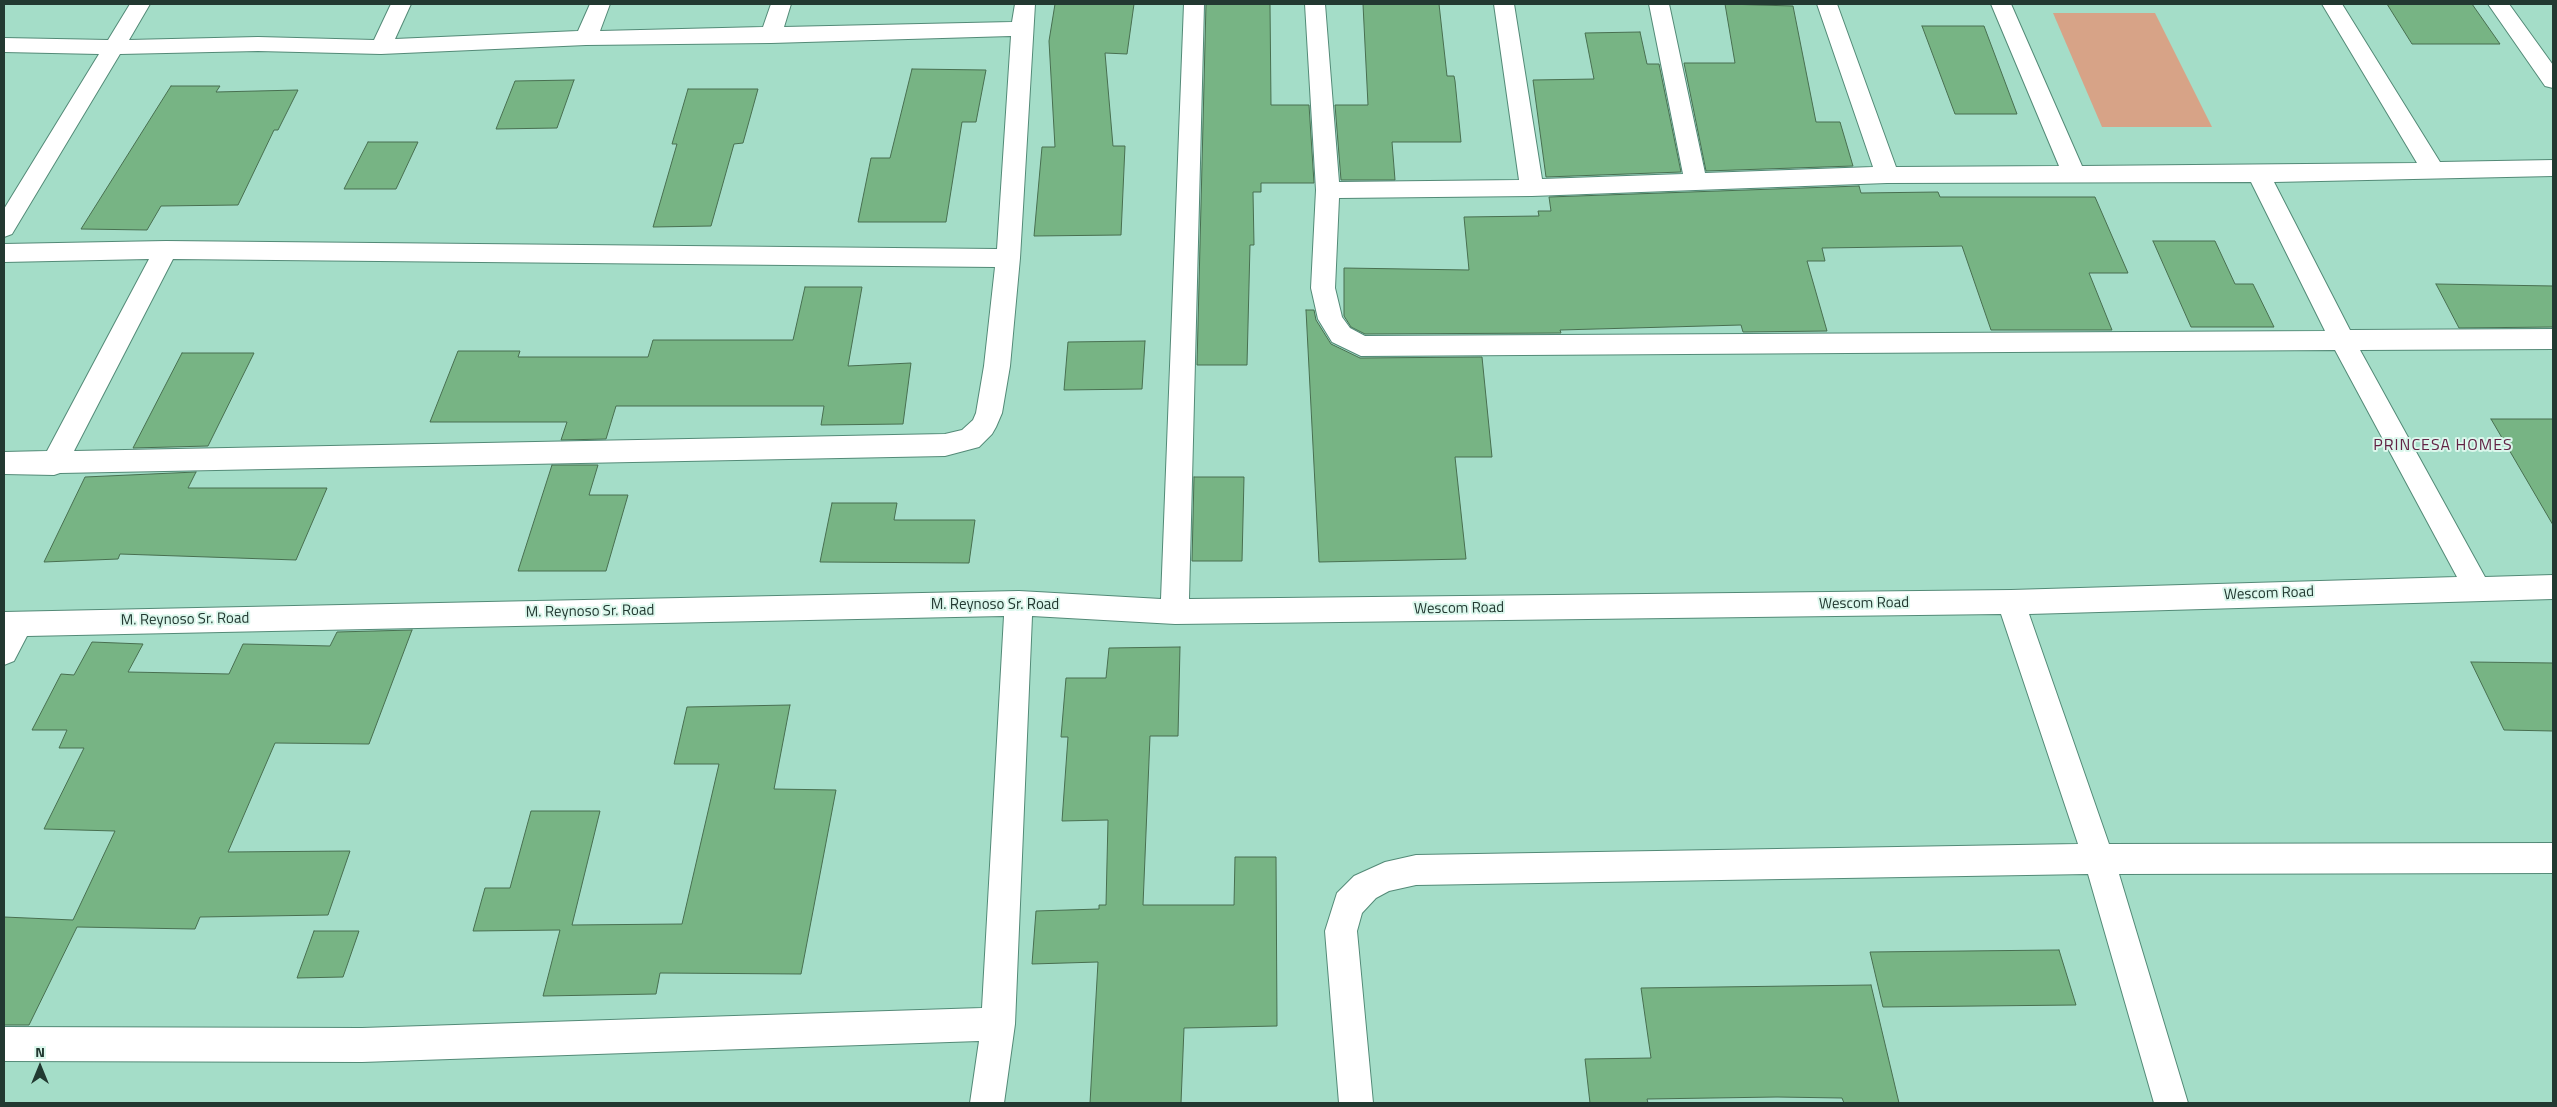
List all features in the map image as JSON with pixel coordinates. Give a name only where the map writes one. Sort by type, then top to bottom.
[{"type":"street","points":[[4,228],[140,4]]},
{"type":"street","points":[[382,47],[401,4]]},
{"type":"street","points":[[586,38],[600,4]]},
{"type":"street","points":[[771,36],[781,4]]},
{"type":"street","points":[[4,464],[945,445],[970,439],[984,427],[989,413],[997,366],[1008,258],[1025,4]]},
{"type":"street","points":[[1175,612],[1194,4]]},
{"type":"street","points":[[1315,4],[1328,190],[1323,288],[1330,319],[1341,335],[1361,346],[2553,339]]},
{"type":"street","points":[[1504,4],[1532,188]]},
{"type":"street","points":[[1660,4],[1696,183]]},
{"type":"street","points":[[1827,4],[1887,175]]},
{"type":"street","points":[[2001,4],[2074,174]]},
{"type":"street","points":[[2332,4],[2433,170]]},
{"type":"street","points":[[2498,4],[2553,81]]},
{"type":"street","points":[[4,45],[113,47],[258,44],[382,47],[586,38],[771,36],[1022,29]]},
{"type":"street","points":[[1328,190],[1532,188],[1887,175],[2258,174],[2553,168]]},
{"type":"street","points":[[2258,174],[2343,341],[2476,588]]},
{"type":"street","points":[[4,253],[166,250],[1008,258]]},
{"type":"street","points":[[54,464],[166,250]]},
{"type":"street","name":"Wescom Road","points":[[1175,612],[2011,602],[2553,586]]},
{"type":"street","points":[[2011,602],[2099,859],[2171,1103]]},
{"type":"street","points":[[987,1103],[998,1024],[1019,603]]},
{"type":"street","name":"M. Reynoso Sr. Road","points":[[11,624],[1019,603],[1175,612]]},
{"type":"street","points":[[4,652],[11,624]]},
{"type":"street","points":[[1356,1103],[1341,931],[1348,904],[1365,887],[1385,877],[1416,870],[2099,859],[2553,858]]},
{"type":"street","points":[[4,1044],[362,1045],[998,1024]]},
{"type":"shaded area","points":[[2053,13],[2155,13],[2212,127],[2102,127]]},
{"type":"building","points":[[1055,4],[1134,4],[1127,54],[1105,53],[1113,146],[1125,146],[1121,235],[1034,236],[1042,147],[1055,147],[1049,41]]},
{"type":"building","points":[[1206,4],[1270,4],[1271,105],[1309,105],[1314,183],[1261,183],[1261,192],[1253,192],[1254,245],[1250,245],[1247,365],[1197,365]]},
{"type":"building","points":[[1363,4],[1439,4],[1447,76],[1454,76],[1455,81],[1461,142],[1392,142],[1395,180],[1341,180],[1335,105],[1368,105]]},
{"type":"building","points":[[1725,4],[1793,6],[1816,122],[1840,122],[1853,166],[1706,171],[1684,63],[1735,63]]},
{"type":"building","points":[[2387,4],[2472,4],[2500,44],[2412,44]]},
{"type":"building","points":[[1922,26],[1984,26],[2017,114],[1955,114]]},
{"type":"building","points":[[1640,32],[1647,64],[1659,64],[1681,172],[1546,177],[1533,80],[1594,79],[1585,33]]},
{"type":"building","points":[[912,69],[986,70],[976,122],[962,122],[946,222],[858,222],[871,158],[890,158]]},
{"type":"building","points":[[574,80],[557,128],[496,129],[515,81]]},
{"type":"building","points":[[171,86],[220,86],[216,92],[298,90],[278,130],[274,130],[238,205],[161,206],[147,230],[81,229]]},
{"type":"building","points":[[688,89],[758,89],[743,143],[734,144],[711,226],[653,227],[677,144],[672,144]]},
{"type":"building","points":[[368,142],[418,142],[396,189],[344,189]]},
{"type":"building","points":[[1859,186],[1861,193],[1938,192],[1940,197],[2095,197],[2128,273],[2089,273],[2112,330],[1991,330],[1962,246],[1822,248],[1825,261],[1807,261],[1827,331],[1743,332],[1741,325],[1560,330],[1561,333],[1365,334],[1351,327],[1344,316],[1344,268],[1469,270],[1464,217],[1539,216],[1538,211],[1551,211],[1549,197]]},
{"type":"building","points":[[2153,241],[2215,241],[2235,284],[2253,284],[2274,327],[2191,327]]},
{"type":"building","points":[[2436,284],[2553,286],[2553,327],[2459,328]]},
{"type":"building","points":[[805,287],[862,287],[848,366],[911,363],[903,424],[821,425],[824,406],[616,406],[606,439],[561,440],[567,422],[430,422],[458,351],[520,351],[518,357],[648,357],[653,340],[793,340]]},
{"type":"building","points":[[1306,310],[1314,310],[1316,320],[1331,344],[1360,358],[1482,357],[1492,457],[1455,457],[1466,559],[1319,562]]},
{"type":"building","points":[[1145,341],[1142,389],[1064,390],[1068,342]]},
{"type":"building","points":[[182,353],[254,353],[208,446],[133,448]]},
{"type":"building","points":[[2491,419],[2553,419],[2553,525]]},
{"type":"building","points":[[552,465],[598,465],[589,495],[628,495],[606,571],[518,571]]},
{"type":"building","points":[[196,472],[188,488],[327,488],[296,560],[120,554],[118,559],[44,562],[85,477]]},
{"type":"building","points":[[1194,477],[1244,477],[1242,561],[1192,561]]},
{"type":"building","points":[[832,503],[897,503],[894,520],[975,520],[969,563],[820,562]]},
{"type":"building","points":[[412,630],[369,744],[275,743],[228,852],[350,851],[328,915],[200,917],[195,929],[77,927],[29,1025],[4,1025],[4,917],[73,920],[115,831],[44,829],[84,748],[59,748],[67,730],[32,730],[61,674],[74,675],[92,642],[143,644],[128,672],[229,674],[243,644],[330,646],[337,632]]},
{"type":"building","points":[[1180,647],[1178,736],[1150,736],[1143,905],[1234,905],[1235,857],[1276,857],[1277,1026],[1184,1028],[1181,1103],[1090,1103],[1098,962],[1032,964],[1036,911],[1099,909],[1099,905],[1106,905],[1108,820],[1062,821],[1068,737],[1061,737],[1066,678],[1106,678],[1109,648]]},
{"type":"building","points":[[2471,662],[2553,663],[2553,731],[2504,730]]},
{"type":"building","points":[[790,705],[774,789],[836,790],[801,974],[660,973],[656,994],[543,996],[560,930],[473,931],[485,888],[510,888],[531,811],[600,811],[572,925],[682,924],[719,764],[674,764],[687,707]]},
{"type":"building","points":[[314,931],[359,931],[343,977],[297,978]]},
{"type":"building","points":[[2059,950],[2076,1005],[1883,1007],[1870,952]]},
{"type":"building","points":[[1871,985],[1899,1103],[1844,1103],[1842,1098],[1777,1097],[1647,1099],[1648,1103],[1590,1103],[1585,1059],[1651,1058],[1641,988]]},
{"type":"district","name":"PRINCESA HOMES","points":[[2443,446]]}]
